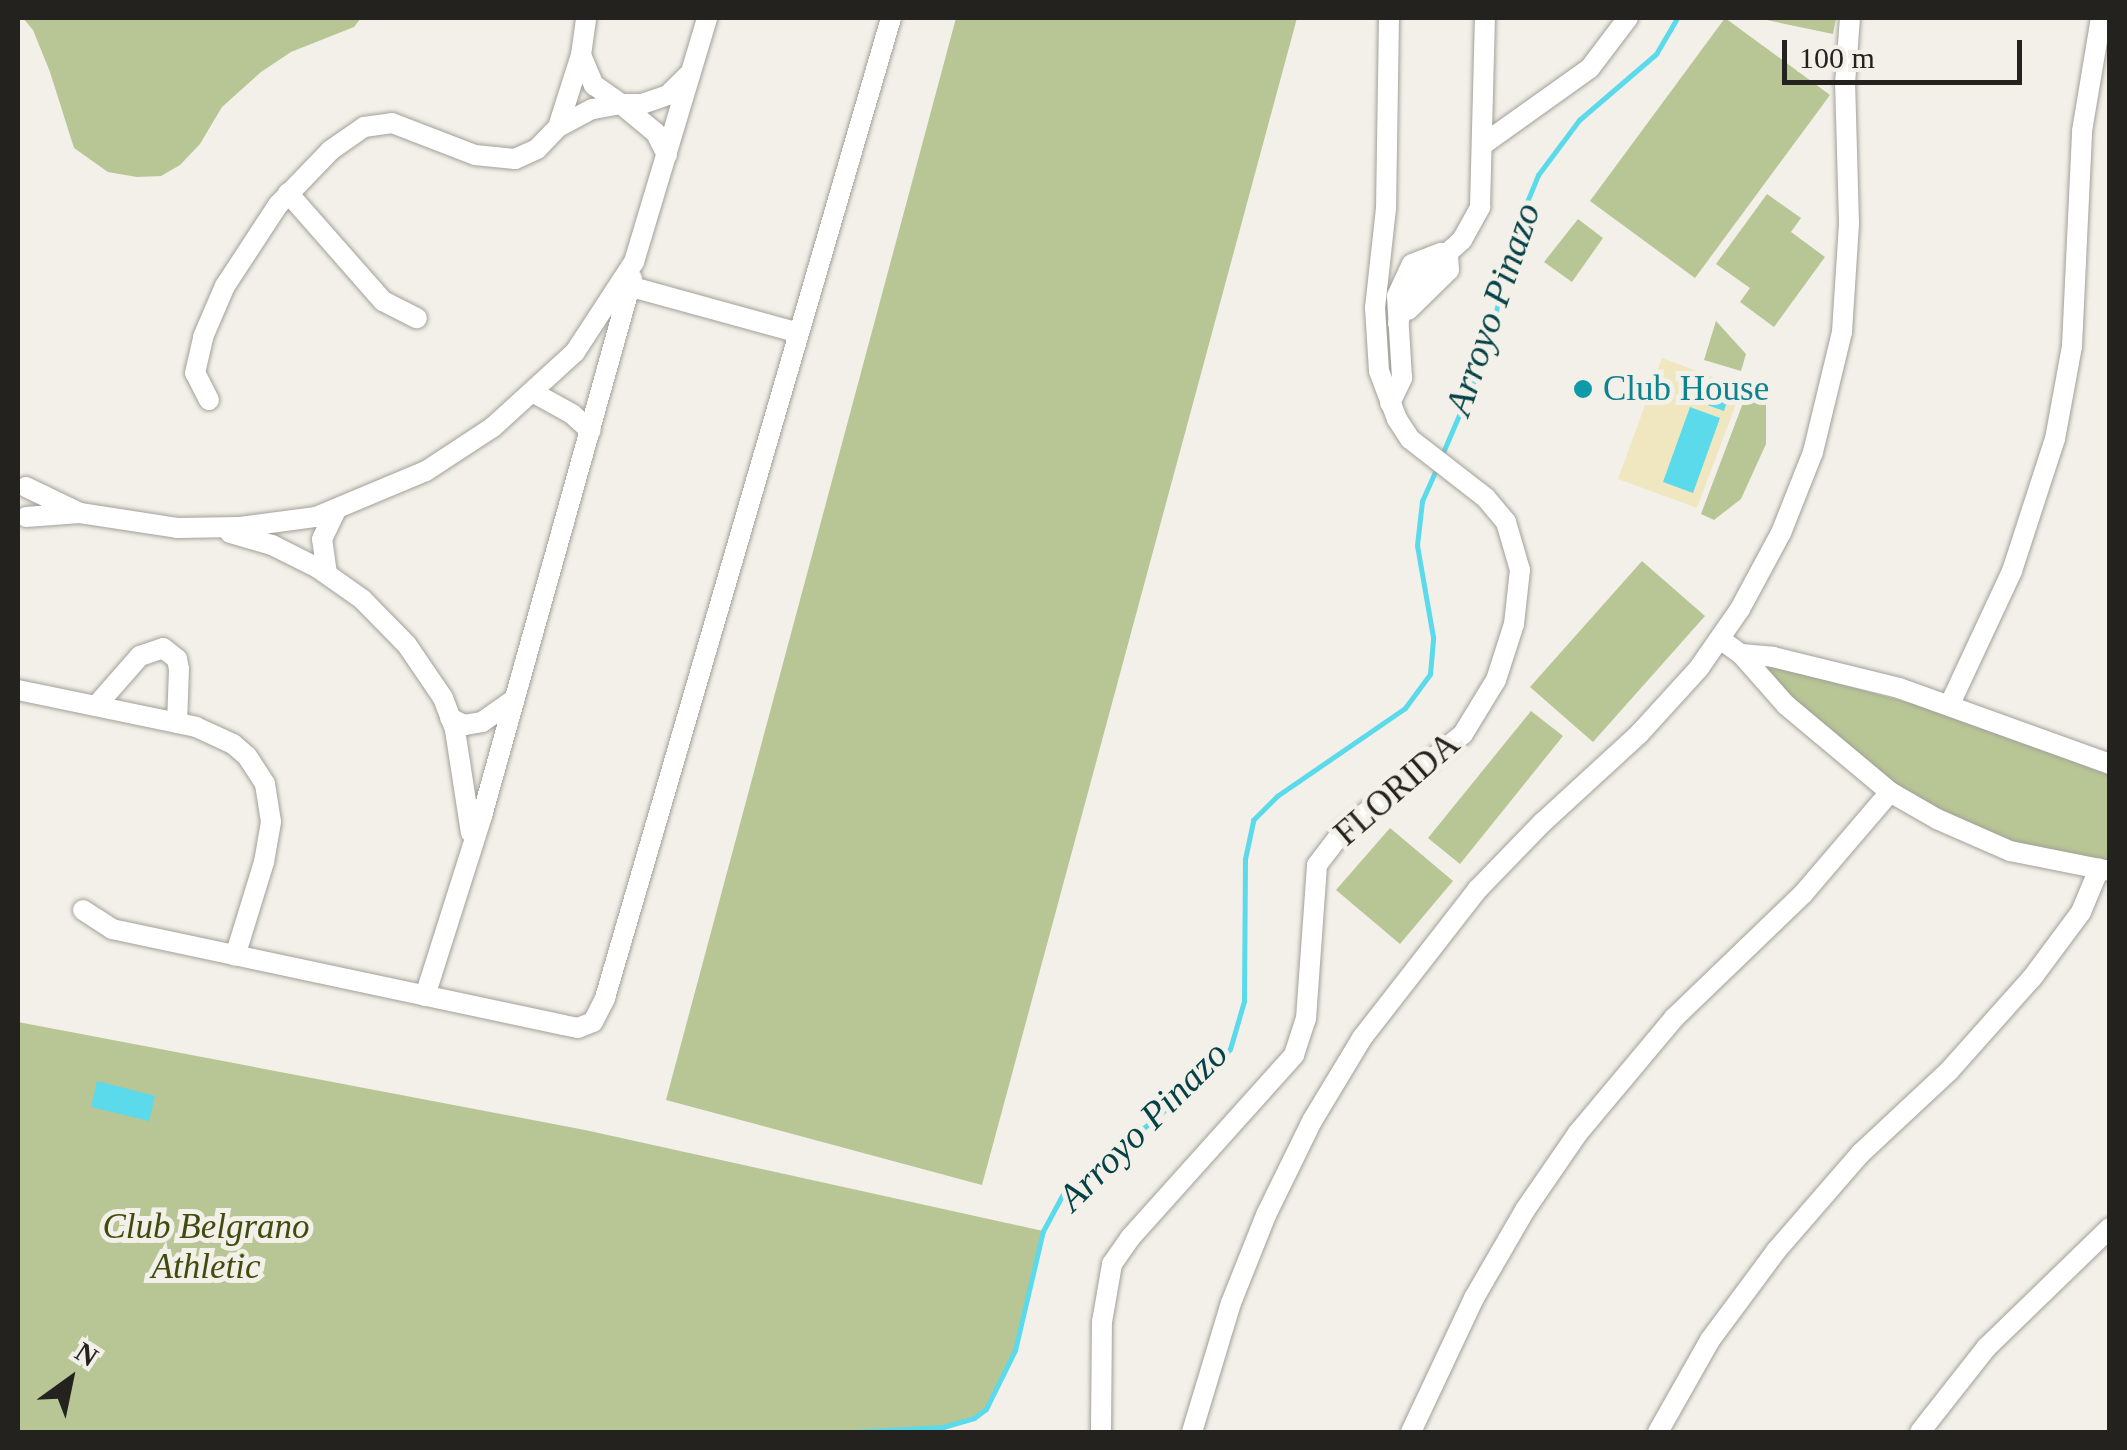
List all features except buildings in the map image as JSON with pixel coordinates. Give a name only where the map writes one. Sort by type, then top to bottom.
[{"type":"street","points":[[558,127],[581,55],[586,18]]},
{"type":"street","points":[[425,996],[472,844],[591,431],[626,288],[707,18]]},
{"type":"street","points":[[83,910],[112,929],[578,1028],[588,1026],[597,1016],[892,18]]},
{"type":"street","name":"FLORIDA","points":[[1102,1432],[1102,1322],[1108,1275],[1130,1238],[1299,1046],[1306,1019],[1317,865],[1343,831],[1463,734],[1504,661],[1520,587],[1518,553],[1498,510],[1404,432],[1379,370],[1375,324],[1386,209],[1388,18]]},
{"type":"street","points":[[1390,404],[1402,378],[1398,323],[1407,296],[1473,224],[1480,207],[1485,143],[1485,18]]},
{"type":"street","points":[[1485,143],[1590,68],[1628,18]]},
{"type":"street","points":[[1192,1432],[1230,1303],[1266,1215],[1312,1121],[1362,1038],[1478,889],[1543,822],[1640,734],[1720,639],[1767,562],[1796,501],[1835,368],[1848,258],[1845,84],[1850,18]]},
{"type":"street","points":[[1950,704],[2026,536],[2055,438],[2072,346],[2082,132],[2101,18]]},
{"type":"street","points":[[581,55],[594,85],[656,132],[667,155]]},
{"type":"street","points":[[209,400],[196,372],[203,337],[239,262],[288,193],[331,150],[377,123],[406,126],[460,150],[502,160],[537,149],[558,127],[592,109],[642,104],[668,95],[692,70]]},
{"type":"street","points":[[288,193],[383,301],[417,318]]},
{"type":"street","points":[[626,288],[799,333]]},
{"type":"street","points":[[22,484],[80,513],[150,526],[275,524],[336,510],[426,471],[534,393],[575,352],[626,288]]},
{"type":"street","points":[[534,393],[572,414],[591,431]]},
{"type":"street","points":[[20,522],[32,506],[22,484]]},
{"type":"street","points":[[328,574],[322,538],[336,510]]},
{"type":"street","points":[[20,522],[80,513]]},
{"type":"street","points":[[204,528],[272,545],[328,574],[408,644],[430,674],[450,718],[462,758],[472,844]]},
{"type":"street","points":[[1658,1432],[1710,1340],[1776,1251],[1861,1152],[1949,1071],[2032,978],[2081,912],[2104,870],[2010,851],[1937,819],[1890,792],[1786,705],[1740,654],[1720,639]]},
{"type":"street","points":[[96,706],[140,656],[164,648],[177,659],[179,669],[177,723]]},
{"type":"street","points":[[1740,654],[1811,666],[1950,704],[2110,764]]},
{"type":"street","points":[[18,690],[177,723],[234,744],[257,770],[270,802],[267,851],[235,956]]},
{"type":"street","points":[[450,718],[464,725],[482,722],[512,701]]},
{"type":"street","points":[[1411,1432],[1474,1298],[1525,1210],[1578,1133],[1674,1018],[1803,894],[1890,792]]},
{"type":"street","points":[[1920,1432],[1987,1347],[2110,1228]]},
{"type":"green space","points":[[23,18],[361,18],[354,27],[291,52],[261,72],[222,107],[200,144],[180,165],[161,176],[137,177],[108,172],[74,148],[50,72],[33,30]]},
{"type":"green space","points":[[956,18],[1297,18],[982,1185],[666,1100]]},
{"type":"green space","points":[[1725,18],[1830,95],[1695,278],[1590,201]]},
{"type":"green space","points":[[1757,18],[1836,18],[1833,34]]},
{"type":"green space","points":[[1767,194],[1801,218],[1791,232],[1825,257],[1774,327],[1740,302],[1750,288],[1716,264]]},
{"type":"green space","points":[[1578,219],[1603,238],[1572,282],[1544,262]]},
{"type":"green space","points":[[1716,321],[1746,354],[1741,371],[1704,360]]},
{"type":"green space","points":[[1749,387],[1762,391],[1766,402],[1766,444],[1741,499],[1714,520],[1701,514]]},
{"type":"green space","points":[[1642,561],[1705,616],[1593,742],[1530,687]]},
{"type":"green space","points":[[1765,664],[1933,709],[2109,775],[2109,863],[2013,846],[1895,789],[1838,743],[1760,668]]},
{"type":"green space","points":[[1531,711],[1563,736],[1460,864],[1428,838]]},
{"type":"green space","points":[[1390,828],[1453,881],[1400,944],[1336,890]]},
{"type":"green space","name":"Club Belgrano Athletic","points":[[18,1022],[585,1130],[1043,1231],[1015,1350],[986,1409],[974,1418],[943,1427],[851,1432],[18,1432]]},
{"type":"sand","points":[[1662,358],[1742,388],[1697,508],[1618,479]]},
{"type":"water","points":[[1701,377],[1732,388],[1724,411],[1693,400]]},
{"type":"water","points":[[1690,407],[1720,418],[1693,493],[1663,482]]},
{"type":"water","points":[[97,1081],[155,1096],[149,1121],[91,1107]]},
{"type":"waterway","name":"Arroyo Pinazo","points":[[1441,457],[1486,352],[1517,226],[1538,175],[1579,120],[1656,54],[1677,18]]},
{"type":"waterway","name":"Arroyo Pinazo","points":[[851,1432],[943,1427],[974,1418],[986,1409],[1015,1350],[1043,1231],[1064,1192],[1156,1118],[1230,1049],[1244,1001],[1245,859],[1253,820],[1277,796],[1405,708],[1430,674],[1433,637],[1417,545],[1422,501],[1437,467]]},
{"type":"place","name":"Club House","points":[[1583,389]]}]
